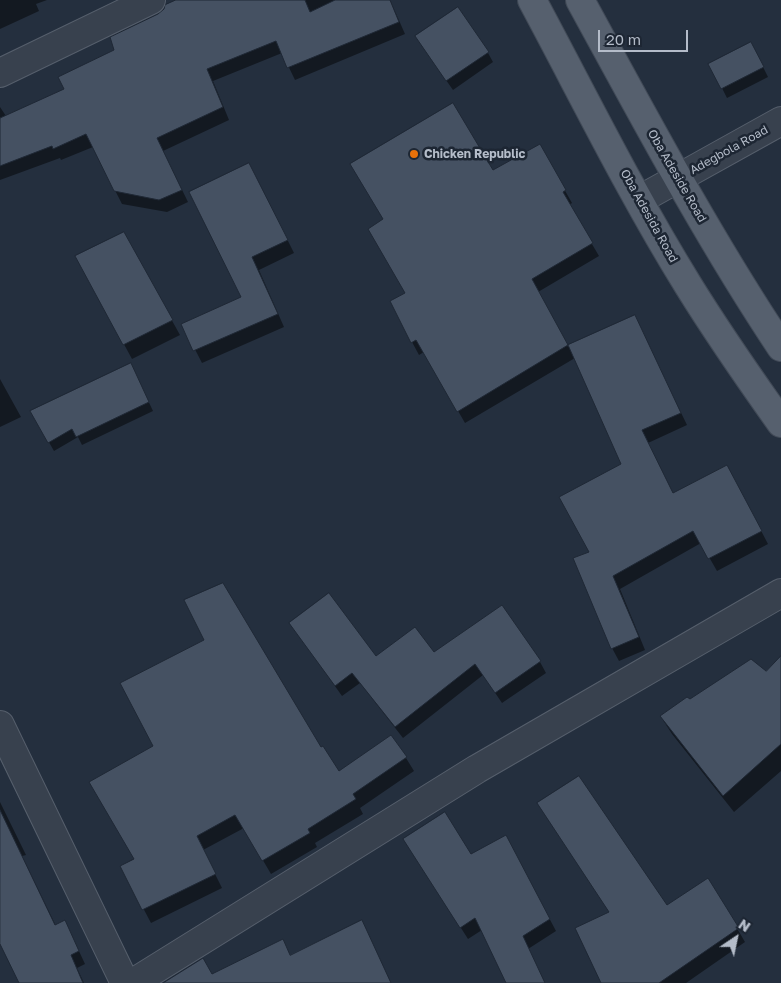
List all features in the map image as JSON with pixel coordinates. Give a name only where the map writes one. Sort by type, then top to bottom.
[{"type":"main road","name":"Oba Adesida Road","points":[[532,0],[639,200],[688,285],[744,371],[781,423]]},
{"type":"main road","name":"Oba Adeside Road","points":[[580,0],[678,179],[749,300],[781,347]]},
{"type":"street","points":[[0,73],[151,0]]},
{"type":"street","name":"Adegbola Road","points":[[639,200],[781,121]]},
{"type":"street","points":[[132,983],[477,769],[781,593]]},
{"type":"street","points":[[0,725],[124,983]]},
{"type":"building","points":[[176,0],[305,0],[310,12],[335,0],[390,0],[399,22],[287,68],[276,41],[207,69],[223,107],[157,138],[182,190],[159,200],[114,191],[86,134],[53,149],[52,146],[0,166],[0,118],[64,89],[58,77],[114,50],[110,37],[158,14],[164,9],[165,5]]},
{"type":"building","points":[[458,7],[489,52],[446,81],[415,36]]},
{"type":"building","points":[[751,42],[764,67],[721,89],[708,64]]},
{"type":"building","points":[[453,103],[493,170],[540,144],[566,190],[563,192],[593,243],[532,279],[568,345],[457,412],[416,340],[411,343],[390,301],[405,293],[368,229],[383,219],[350,164]]},
{"type":"building","points":[[249,163],[288,240],[252,257],[278,314],[193,351],[181,324],[241,297],[189,192]]},
{"type":"building","points":[[124,232],[173,320],[123,345],[75,256]]},
{"type":"building","points":[[635,315],[681,413],[642,430],[673,493],[727,465],[762,531],[708,559],[693,531],[613,576],[639,637],[611,649],[573,558],[589,552],[559,497],[621,464],[568,345]]},
{"type":"building","points":[[131,363],[149,402],[76,437],[72,429],[48,443],[30,411]]},
{"type":"building","points":[[223,583],[321,747],[323,746],[339,771],[391,735],[407,757],[353,794],[356,799],[308,829],[310,833],[262,861],[235,815],[197,836],[216,874],[142,910],[120,866],[134,859],[89,782],[153,746],[120,683],[204,640],[184,600]]},
{"type":"building","points":[[329,593],[376,656],[415,627],[434,652],[502,605],[541,661],[495,693],[475,664],[395,727],[352,673],[335,686],[289,623]]},
{"type":"building","points":[[781,656],[781,744],[723,796],[660,716],[687,697],[690,699],[751,659],[766,671]]},
{"type":"building","points":[[579,776],[667,905],[708,878],[739,928],[659,983],[601,983],[575,928],[609,912],[537,803]]},
{"type":"building","points":[[0,810],[55,925],[65,920],[79,951],[71,955],[83,983],[19,983],[0,944]]},
{"type":"building","points":[[445,812],[471,854],[506,835],[550,919],[523,936],[545,983],[506,983],[475,918],[460,928],[403,839]]},
{"type":"building","points":[[362,920],[391,983],[163,983],[203,958],[212,974],[283,939],[290,955]]},
{"type":"place","name":"Chicken Republic","points":[[414,154]]}]
